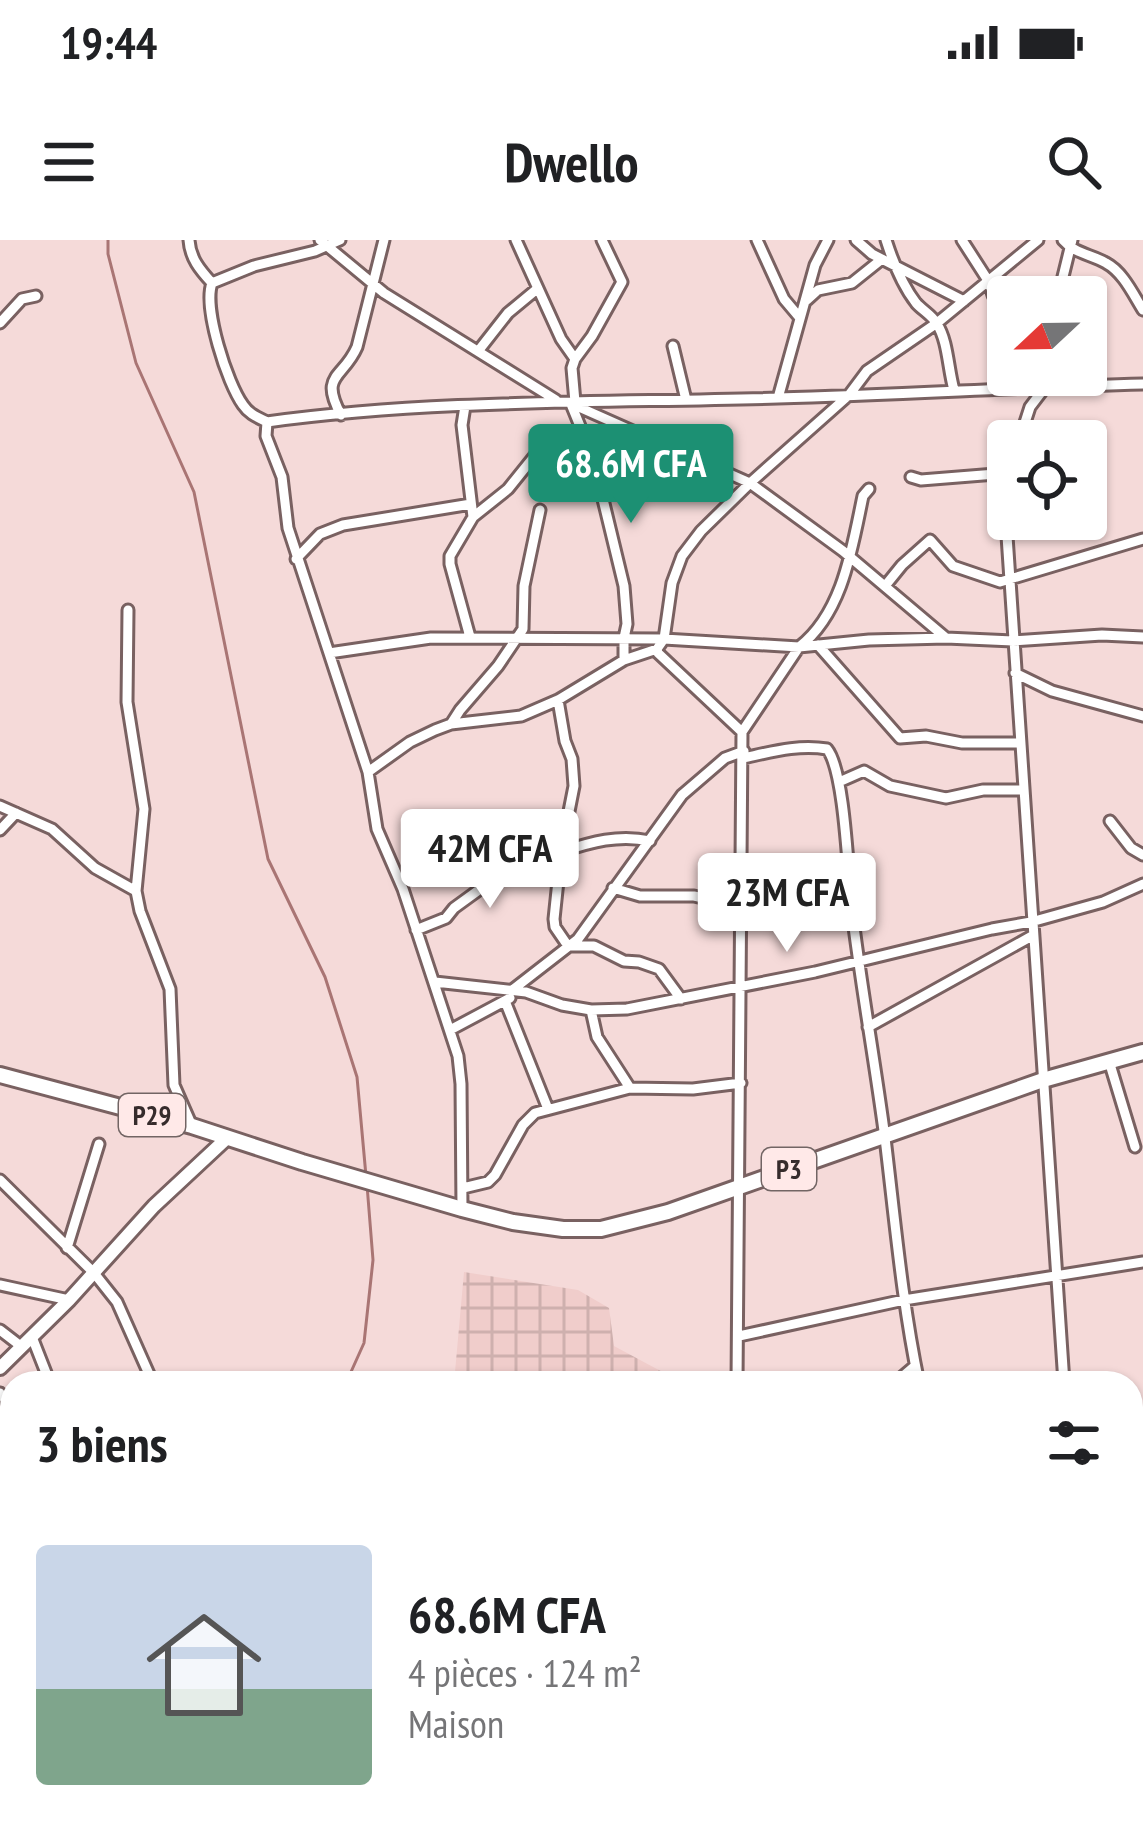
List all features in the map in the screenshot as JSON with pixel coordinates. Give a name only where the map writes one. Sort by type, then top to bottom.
[{"type":"main road","name":"P3","points":[[429,1199],[512,1222],[601,1229],[651,1217],[1043,1080],[1143,1052]]},
{"type":"main road","name":"P29","points":[[0,1076],[192,1126],[429,1199]]},
{"type":"street","points":[[189,240],[197,267],[212,283]]},
{"type":"street","points":[[340,240],[254,266],[212,283],[208,292],[214,334],[240,401],[266,422],[382,409],[987,387]]},
{"type":"street","points":[[340,415],[331,383],[352,357],[384,240]]},
{"type":"street","points":[[515,240],[575,359]]},
{"type":"street","points":[[602,240],[622,282],[575,359],[568,402],[593,458],[624,586],[624,660]]},
{"type":"street","points":[[610,256],[612,240]]},
{"type":"street","points":[[757,240],[784,298],[800,318]]},
{"type":"street","points":[[778,398],[803,303],[828,240]]},
{"type":"street","points":[[856,240],[882,259],[964,301]]},
{"type":"street","points":[[886,240],[917,304],[937,323],[946,343],[954,390]]},
{"type":"street","points":[[962,240],[987,279]]},
{"type":"street","points":[[996,276],[1037,240]]},
{"type":"street","points":[[324,243],[374,285],[568,402],[750,483],[850,557],[946,638]]},
{"type":"street","points":[[1062,276],[1068,243],[1117,271],[1143,310]]},
{"type":"street","points":[[803,303],[818,290],[853,283],[882,259]]},
{"type":"street","points":[[742,732],[661,656],[672,583],[682,556],[701,530],[849,394],[867,371],[987,284]]},
{"type":"street","points":[[479,350],[513,307],[537,289]]},
{"type":"street","points":[[0,322],[22,299],[36,296]]},
{"type":"street","points":[[673,346],[686,400]]},
{"type":"street","points":[[1107,383],[1143,384]]},
{"type":"street","points":[[465,406],[462,425],[473,517]]},
{"type":"street","points":[[266,422],[266,436],[282,477],[296,559],[368,772],[377,829],[403,890],[458,1056],[462,1209]]},
{"type":"street","points":[[470,638],[450,556],[473,517],[508,488],[545,443]]},
{"type":"street","points":[[911,477],[987,475]]},
{"type":"street","points":[[738,1371],[742,732],[799,647],[826,619],[869,489]]},
{"type":"street","points":[[296,559],[320,534],[343,525],[472,504]]},
{"type":"street","points":[[451,724],[523,628],[524,586],[540,511]]},
{"type":"street","points":[[885,586],[930,541],[953,566],[1000,581],[1143,539]]},
{"type":"street","points":[[1007,540],[1063,1371]]},
{"type":"street","points":[[128,610],[127,702],[144,808],[136,890],[170,989],[174,1085],[192,1126]]},
{"type":"street","points":[[329,653],[431,638],[624,638],[660,644],[799,647],[869,640],[1143,637]]},
{"type":"street","points":[[368,772],[410,742],[451,724],[521,716],[660,644]]},
{"type":"street","points":[[818,645],[900,738],[1019,743]]},
{"type":"street","points":[[1015,673],[1052,692],[1143,716]]},
{"type":"street","points":[[558,700],[574,785],[554,924],[568,946]]},
{"type":"street","points":[[451,1030],[512,994],[568,946],[592,922],[682,795],[725,758],[784,749],[827,749],[839,782],[916,1371]]},
{"type":"street","points":[[839,782],[864,771],[890,786],[946,798],[983,790],[1022,790]]},
{"type":"street","points":[[0,806],[52,830],[95,868],[136,890]]},
{"type":"street","points":[[0,830],[16,813]]},
{"type":"street","points":[[1110,821],[1131,848],[1143,855]]},
{"type":"street","points":[[416,930],[446,918],[515,862],[561,857],[612,838],[650,841]]},
{"type":"street","points":[[435,982],[590,1010],[627,1010],[1031,922],[1102,902],[1143,884]]},
{"type":"street","points":[[613,888],[640,896],[694,896],[742,915]]},
{"type":"street","points":[[868,1027],[1032,937]]},
{"type":"street","points":[[568,946],[594,946],[624,962],[659,969],[681,999]]},
{"type":"street","points":[[512,994],[548,1109]]},
{"type":"street","points":[[590,1010],[596,1037],[630,1088]]},
{"type":"street","points":[[1109,1061],[1135,1147]]},
{"type":"street","points":[[463,1188],[488,1182],[531,1116],[548,1109],[630,1088],[741,1083]]},
{"type":"street","points":[[0,1368],[227,1138]]},
{"type":"street","points":[[67,1248],[99,1144]]},
{"type":"street","points":[[0,1180],[117,1302],[148,1371]]},
{"type":"street","points":[[0,1200],[11,1191]]},
{"type":"street","points":[[739,1336],[904,1300],[1143,1262]]},
{"type":"street","points":[[0,1285],[69,1300]]},
{"type":"street","points":[[0,1330],[27,1342],[43,1371]]},
{"type":"street","points":[[909,1371],[915,1366]]},
{"type":"shaded area","points":[[464,1272],[578,1290],[609,1308],[614,1346],[661,1371],[455,1371]]},
{"type":"waterway","points":[[108,240],[136,363],[194,492],[268,859],[325,977],[357,1077],[366,1176]]},
{"type":"waterway","points":[[351,1371],[364,1343],[373,1260],[367,1185]]}]
